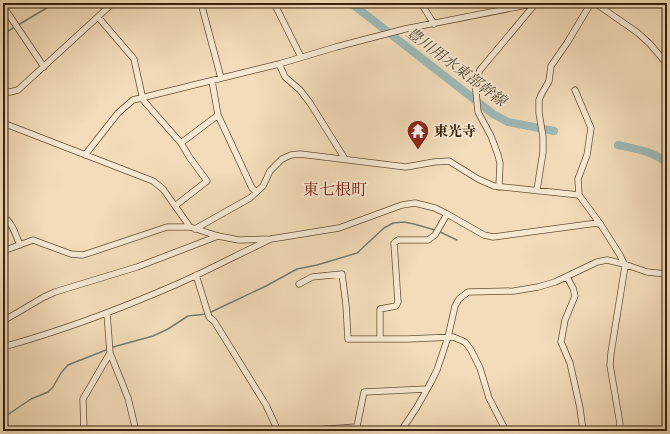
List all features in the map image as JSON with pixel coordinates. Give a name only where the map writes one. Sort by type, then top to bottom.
[{"type":"street","points":[[3,91],[10,92],[18,90],[113,3]]},
{"type":"street","points":[[201,3],[221,78]]},
{"type":"street","points":[[274,3],[301,57]]},
{"type":"street","points":[[422,3],[434,24]]},
{"type":"street","points":[[85,155],[122,108],[133,100],[279,64],[406,29],[536,3]]},
{"type":"street","points":[[499,187],[500,163],[491,136],[478,112],[475,82],[480,70],[536,3]]},
{"type":"street","points":[[536,190],[543,152],[539,100],[549,81],[552,66],[568,43],[591,3]]},
{"type":"street","points":[[595,3],[638,33],[650,44],[667,64]]},
{"type":"street","points":[[3,6],[44,66]]},
{"type":"street","points":[[98,17],[134,59],[143,98],[181,143],[207,181],[175,206]]},
{"type":"street","points":[[279,64],[285,77],[300,90],[310,103],[345,159]]},
{"type":"street","points":[[212,81],[218,115],[250,184],[256,192]]},
{"type":"street","points":[[575,90],[591,128],[587,155],[578,178],[579,195],[588,206],[624,264],[610,365],[620,424],[619,431]]},
{"type":"street","points":[[181,143],[218,115]]},
{"type":"street","points":[[3,123],[153,182],[163,189],[193,228]]},
{"type":"street","points":[[193,228],[243,203],[263,186],[274,167],[282,159],[291,155],[300,154],[406,168],[434,162],[449,161],[478,179],[499,187],[579,195]]},
{"type":"street","points":[[3,251],[28,241],[36,241],[72,254],[83,255],[167,227],[177,226],[193,228],[218,236],[239,240],[271,239],[339,228],[402,205],[415,203],[435,208],[479,232],[493,237],[597,223],[599,224]]},
{"type":"street","points":[[380,338],[380,309],[396,306],[398,302],[394,243],[398,240],[428,240],[432,238],[447,214]]},
{"type":"street","points":[[3,218],[6,219],[10,225],[20,245]]},
{"type":"street","points":[[3,321],[44,296],[137,267],[218,236]]},
{"type":"street","points":[[3,347],[36,338],[107,313],[196,275],[271,239]]},
{"type":"street","points":[[401,431],[427,390],[437,370],[448,337],[455,306],[459,299],[468,292],[520,290],[538,287],[567,277],[597,262],[607,260],[647,272],[667,274]]},
{"type":"street","points":[[299,284],[312,277],[342,274],[348,338],[452,337],[465,342],[480,368],[489,398],[506,431]]},
{"type":"street","points":[[196,275],[209,317],[214,321],[245,371],[274,419],[278,431]]},
{"type":"street","points":[[567,277],[573,288],[575,296],[565,320],[561,342],[570,363],[580,408],[583,431]]},
{"type":"street","points":[[107,313],[110,353],[128,398],[136,431]]},
{"type":"street","points":[[84,431],[83,399],[110,353]]},
{"type":"street","points":[[300,431],[356,429],[364,392],[427,390]]},
{"type":"waterway","points":[[3,34],[55,3]]},
{"type":"waterway","name":"豊川用水東部幹線","points":[[351,3],[493,114],[508,122],[554,131]]},
{"type":"waterway","name":"豊川用水東部幹線","points":[[618,145],[650,153],[667,163]]},
{"type":"waterway","points":[[211,312],[266,286],[297,269],[317,265],[357,253],[384,228],[393,223],[404,222],[435,230]]},
{"type":"waterway","points":[[440,232],[457,240]]},
{"type":"waterway","points":[[113,347],[153,336],[168,329],[188,316],[207,314]]},
{"type":"waterway","points":[[3,418],[31,399],[48,392],[68,365],[106,350]]},
{"type":"place","name":"東光寺","points":[[418,150]]},
{"type":"district","name":"東七根町","points":[[335,190]]}]
